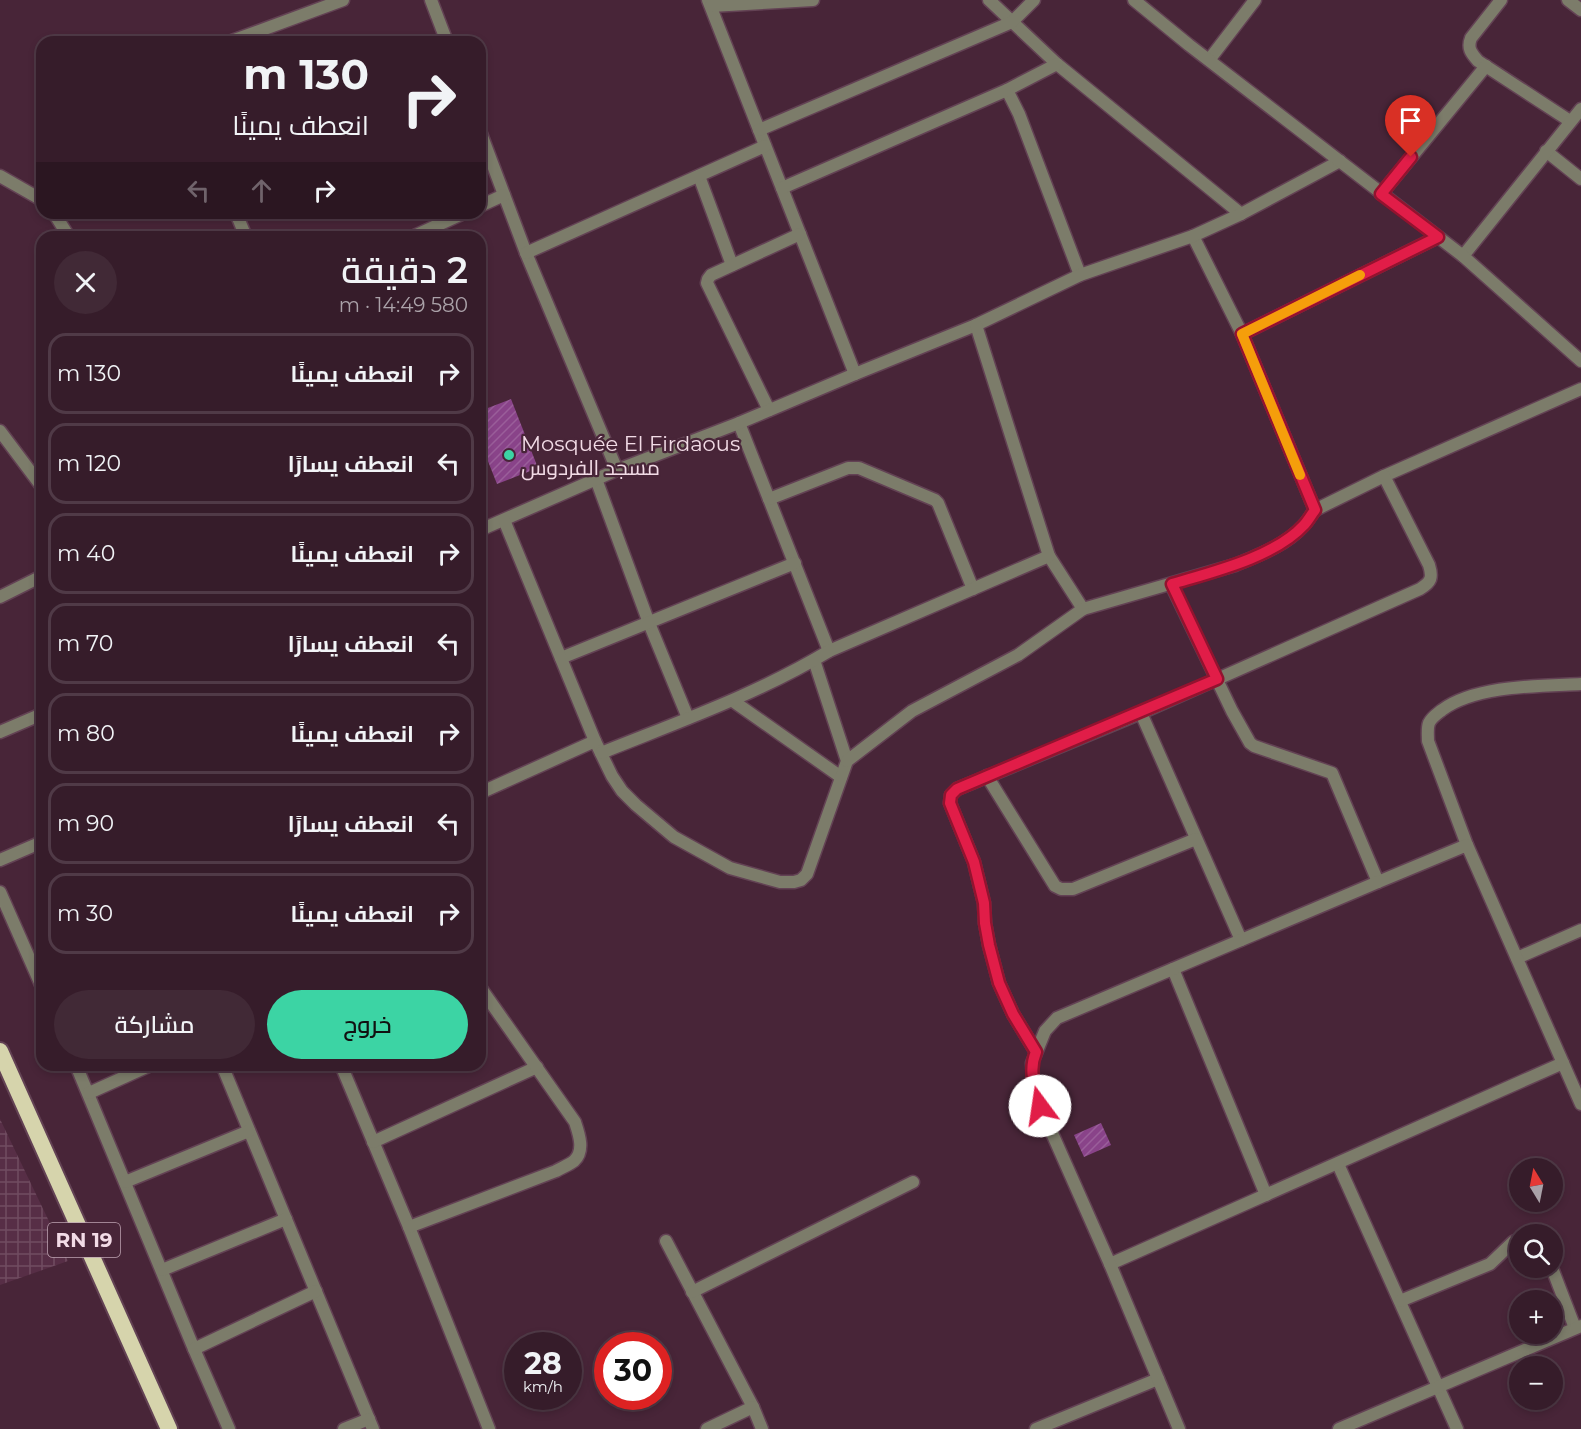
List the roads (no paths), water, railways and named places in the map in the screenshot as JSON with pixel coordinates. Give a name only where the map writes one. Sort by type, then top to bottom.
[{"type":"highway","name":"RN 19","points":[[0,1051],[168,1429]]},
{"type":"street","points":[[245,36],[343,0]]},
{"type":"street","points":[[431,0],[445,36]]},
{"type":"street","points":[[813,0],[709,3],[855,374]]},
{"type":"street","points":[[989,0],[1058,64],[1241,214]]},
{"type":"street","points":[[759,130],[1012,22],[1034,0]]},
{"type":"street","points":[[1134,0],[1463,256],[1581,361]]},
{"type":"street","points":[[1209,60],[1255,0]]},
{"type":"street","points":[[1501,0],[1471,38],[1470,50],[1478,61],[1570,121]]},
{"type":"street","points":[[1568,0],[1581,10]]},
{"type":"street","points":[[782,188],[1007,90],[1058,64]]},
{"type":"street","points":[[1381,194],[1486,66]]},
{"type":"street","points":[[1007,90],[1019,114],[1080,275]]},
{"type":"street","points":[[1463,256],[1581,109]]},
{"type":"street","points":[[526,253],[765,146]]},
{"type":"street","points":[[486,147],[526,253],[617,470]]},
{"type":"street","points":[[1546,151],[1581,179]]},
{"type":"street","points":[[486,528],[617,470],[740,423],[976,325],[1080,275],[1193,236],[1241,214],[1340,161]]},
{"type":"street","points":[[0,176],[36,197]]},
{"type":"street","points":[[699,176],[732,265]]},
{"type":"street","points":[[486,203],[504,195]]},
{"type":"street","points":[[425,231],[451,219]]},
{"type":"street","points":[[769,410],[707,283],[711,275],[800,234]]},
{"type":"street","points":[[1193,236],[1242,334],[1315,510]]},
{"type":"street","points":[[1242,334],[1438,237]]},
{"type":"street","points":[[976,325],[1049,556],[1083,609]]},
{"type":"street","points":[[504,520],[595,741],[612,777],[622,791],[674,837],[730,868],[780,882],[794,882],[801,880],[807,874],[847,761],[912,711],[1018,655],[1083,609],[1235,565],[1259,555],[1303,526],[1315,510],[1384,476],[1581,389]]},
{"type":"street","points":[[740,423],[829,651]]},
{"type":"street","points":[[0,431],[36,479]]},
{"type":"street","points":[[769,499],[848,468],[859,468],[935,500],[973,589]]},
{"type":"street","points":[[1036,1052],[1013,1014],[999,983],[989,945],[984,903],[974,862],[950,803],[951,795],[957,789],[1217,679],[1428,584],[1432,575],[1429,565],[1384,476]]},
{"type":"street","points":[[596,479],[649,623],[688,718]]},
{"type":"street","points":[[601,753],[732,701],[829,651],[1049,556]]},
{"type":"street","points":[[561,658],[795,563]]},
{"type":"street","points":[[0,597],[36,579]]},
{"type":"street","points":[[1172,584],[1232,711],[1250,743],[1332,773],[1377,882]]},
{"type":"street","points":[[814,660],[847,761]]},
{"type":"street","points":[[1581,684],[1522,687],[1483,693],[1446,707],[1432,718],[1428,725],[1428,741],[1467,845],[1581,1104]]},
{"type":"street","points":[[732,701],[841,777]]},
{"type":"street","points":[[1141,712],[1241,940]]},
{"type":"street","points":[[0,732],[36,717]]},
{"type":"street","points":[[486,790],[595,741]]},
{"type":"street","points":[[987,776],[1054,886],[1061,889],[1073,889],[1196,839]]},
{"type":"street","points":[[0,860],[36,845]]},
{"type":"street","points":[[1179,1429],[1110,1264],[1040,1106],[1032,1063],[1045,1031],[1058,1018],[1467,845]]},
{"type":"street","points":[[0,892],[36,973]]},
{"type":"street","points":[[1517,958],[1581,930]]},
{"type":"street","points":[[1173,969],[1266,1195]]},
{"type":"street","points":[[409,1227],[556,1171],[573,1162],[579,1155],[579,1134],[575,1122],[537,1067],[486,1003]]},
{"type":"street","points":[[1110,1264],[1563,1063]]},
{"type":"street","points":[[373,1142],[537,1067]]},
{"type":"street","points":[[79,1071],[229,1429]]},
{"type":"street","points":[[89,1093],[138,1071]]},
{"type":"street","points":[[224,1071],[371,1424],[344,1429]]},
{"type":"street","points":[[343,1071],[409,1227],[489,1429]]},
{"type":"street","points":[[125,1182],[249,1131]]},
{"type":"street","points":[[1338,1164],[1457,1429]]},
{"type":"street","points":[[692,1292],[914,1182]]},
{"type":"street","points":[[162,1270],[286,1220]]},
{"type":"street","points":[[666,1241],[753,1407],[762,1429]]},
{"type":"street","points":[[1400,1301],[1490,1264],[1509,1247]]},
{"type":"street","points":[[1339,1429],[1578,1327],[1556,1278]]},
{"type":"street","points":[[194,1349],[316,1291]]},
{"type":"street","points":[[1036,1429],[1158,1379]]},
{"type":"street","points":[[707,1429],[753,1407]]},
{"type":"place","name":"Mosquée El Firdaous مسجد الفردوس","points":[[509,455]]}]
